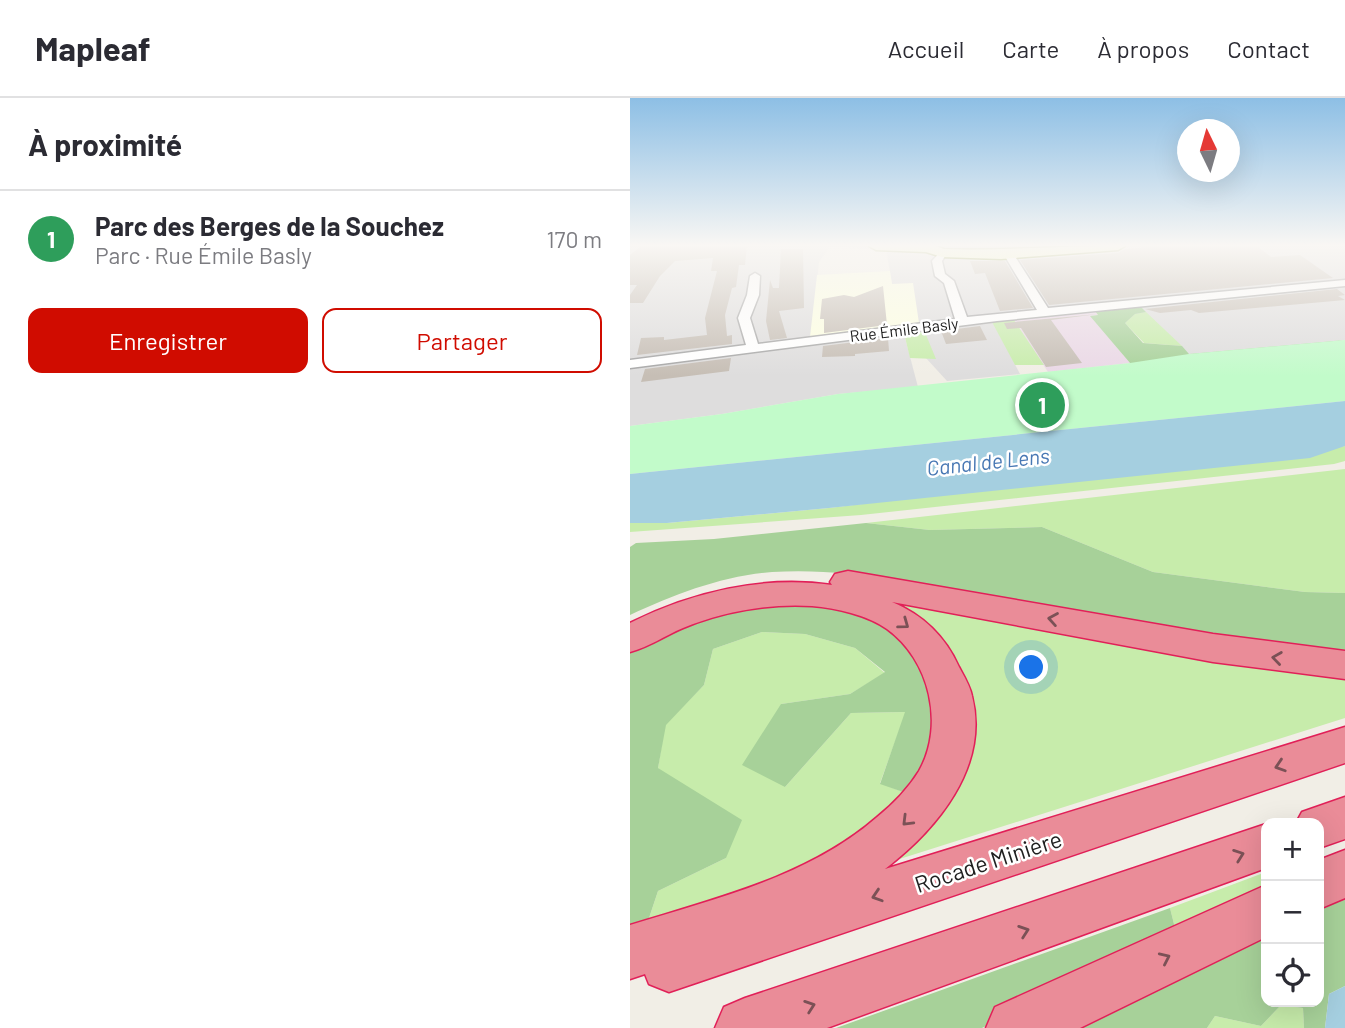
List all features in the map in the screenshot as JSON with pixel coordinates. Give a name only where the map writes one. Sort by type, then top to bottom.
[{"type":"highway","points":[[630,623],[688,598],[722,589],[769,582],[820,580],[891,589],[1253,655],[1345,666]]},
{"type":"highway","points":[[630,639],[684,612],[747,596],[810,594],[844,599],[876,607],[904,622],[925,642],[942,665],[954,706],[950,746],[938,781],[920,807],[892,835],[854,863],[816,885],[630,952]]},
{"type":"highway","name":"Rocade Minière","points":[[630,976],[1345,745]]},
{"type":"highway","points":[[1324,825],[1345,818]]},
{"type":"highway","points":[[745,1028],[1261,848]]},
{"type":"highway","points":[[1324,884],[1345,873]]},
{"type":"highway","points":[[1016,1028],[1261,912]]},
{"type":"street","points":[[754,289],[744,318],[754,348]]},
{"type":"street","points":[[952,289],[962,322]]},
{"type":"street","points":[[1030,289],[1044,312]]},
{"type":"street","name":"Rue Émile Basly","points":[[630,364],[1044,312],[1279,289]]},
{"type":"shaded area","points":[[630,289],[816,289],[811,337],[884,289],[1345,289],[1345,340],[1189,354],[1095,311],[993,322],[1020,374],[947,381],[904,334],[918,387],[838,394],[722,414],[630,426]]},
{"type":"shaded area","points":[[815,289],[914,289],[919,323],[810,337]]},
{"type":"shaded area","points":[[1095,311],[1098,315],[1091,316],[1130,363],[1048,372],[1014,320]]},
{"type":"green space","points":[[1141,307],[1146,312],[1135,314],[1125,323],[1143,343],[1182,346],[1189,354],[1345,340],[1134,375],[1130,363],[1090,316],[1098,315],[1095,311]]},
{"type":"green space","points":[[1146,312],[1182,346],[1144,343],[1125,323],[1135,314]]},
{"type":"green space","points":[[1014,320],[1044,365],[1015,365],[992,322]]},
{"type":"green space","points":[[924,330],[936,359],[910,358],[904,333]]},
{"type":"green space","points":[[1345,340],[1345,401],[630,474],[630,426],[722,414],[838,394],[1130,363],[1189,354]]},
{"type":"green space","points":[[1345,446],[1345,461],[1334,464],[861,515],[630,532],[630,523],[667,523],[829,508]]},
{"type":"green space","points":[[1345,469],[1345,593],[1305,592],[1153,572],[1042,527],[930,530],[866,523]]},
{"type":"green space","points":[[866,523],[930,530],[1042,527],[1153,572],[1305,592],[1345,593],[1345,654],[1313,653],[914,583],[829,572],[772,572],[735,577],[682,593],[630,615],[630,547],[636,543],[714,539]]},
{"type":"green space","points":[[888,594],[1345,671],[1345,718],[887,863],[951,781],[881,604]]},
{"type":"green space","points":[[814,603],[857,612],[875,620],[905,644],[917,660],[926,677],[935,715],[934,743],[924,766],[906,793],[880,784],[905,712],[851,713],[785,787],[742,765],[781,704],[850,694],[885,672],[855,648],[805,634],[762,632],[713,649],[704,685],[666,725],[658,768],[742,820],[726,858],[658,891],[647,924],[630,930],[630,650],[728,608]]},
{"type":"green space","points":[[762,632],[805,634],[855,648],[885,673],[850,694],[781,704],[785,787],[851,713],[906,712],[880,783],[906,793],[861,838],[793,874],[647,924],[658,891],[726,858],[658,768],[665,725],[704,685],[713,649]]},
{"type":"green space","points":[[1261,874],[1261,901],[1178,940],[1170,908]]},
{"type":"green space","points":[[1345,898],[1345,986],[1329,994],[1325,1028],[1304,1028],[1303,1008],[1296,1007],[1324,1007],[1324,908]]},
{"type":"green space","points":[[1170,908],[1178,940],[982,1028],[836,1028]]},
{"type":"green space","points":[[1261,938],[1261,1007],[1279,1007],[1261,1026],[1215,1016],[1207,1028],[1068,1028]]},
{"type":"green space","points":[[1279,1007],[1303,1008],[1304,1028],[1207,1028],[1215,1016],[1261,1026]]},
{"type":"water","name":"Canal de Lens","points":[[1345,401],[1345,446],[1310,458],[829,508],[667,523],[630,523],[630,474]]},
{"type":"water","points":[[1345,986],[1345,1028],[1325,1028],[1329,994]]},
{"type":"building","points":[[634,289],[652,289],[643,303],[630,303],[630,295]]},
{"type":"building","points":[[712,289],[732,289],[725,315],[727,336],[732,335],[732,344],[637,355],[641,338],[664,337],[664,340],[707,335],[705,318]]},
{"type":"building","points":[[769,289],[804,289],[804,308],[779,311],[787,338],[770,340],[766,321]]},
{"type":"building","points":[[874,289],[883,289],[887,325],[824,333],[824,319],[820,319],[822,299],[844,295],[854,297]]},
{"type":"building","points":[[991,289],[1022,289],[1033,308],[1000,311]]},
{"type":"building","points":[[1039,289],[1213,289],[1049,305]]},
{"type":"building","points":[[1333,289],[1345,295],[1338,296],[1345,300],[1199,313],[1191,310],[1160,313],[1145,309]]},
{"type":"building","points":[[1098,314],[1051,320],[1082,363],[1046,367],[1021,328],[1007,329],[1004,323]]},
{"type":"building","points":[[980,326],[987,340],[946,344],[941,331]]},
{"type":"building","points":[[888,338],[889,351],[822,357],[823,346]]},
{"type":"building","points":[[731,358],[729,371],[641,382],[645,369]]},
{"type":"place","name":"Parc des Berges de la Souchez","points":[[1042,405]]}]
